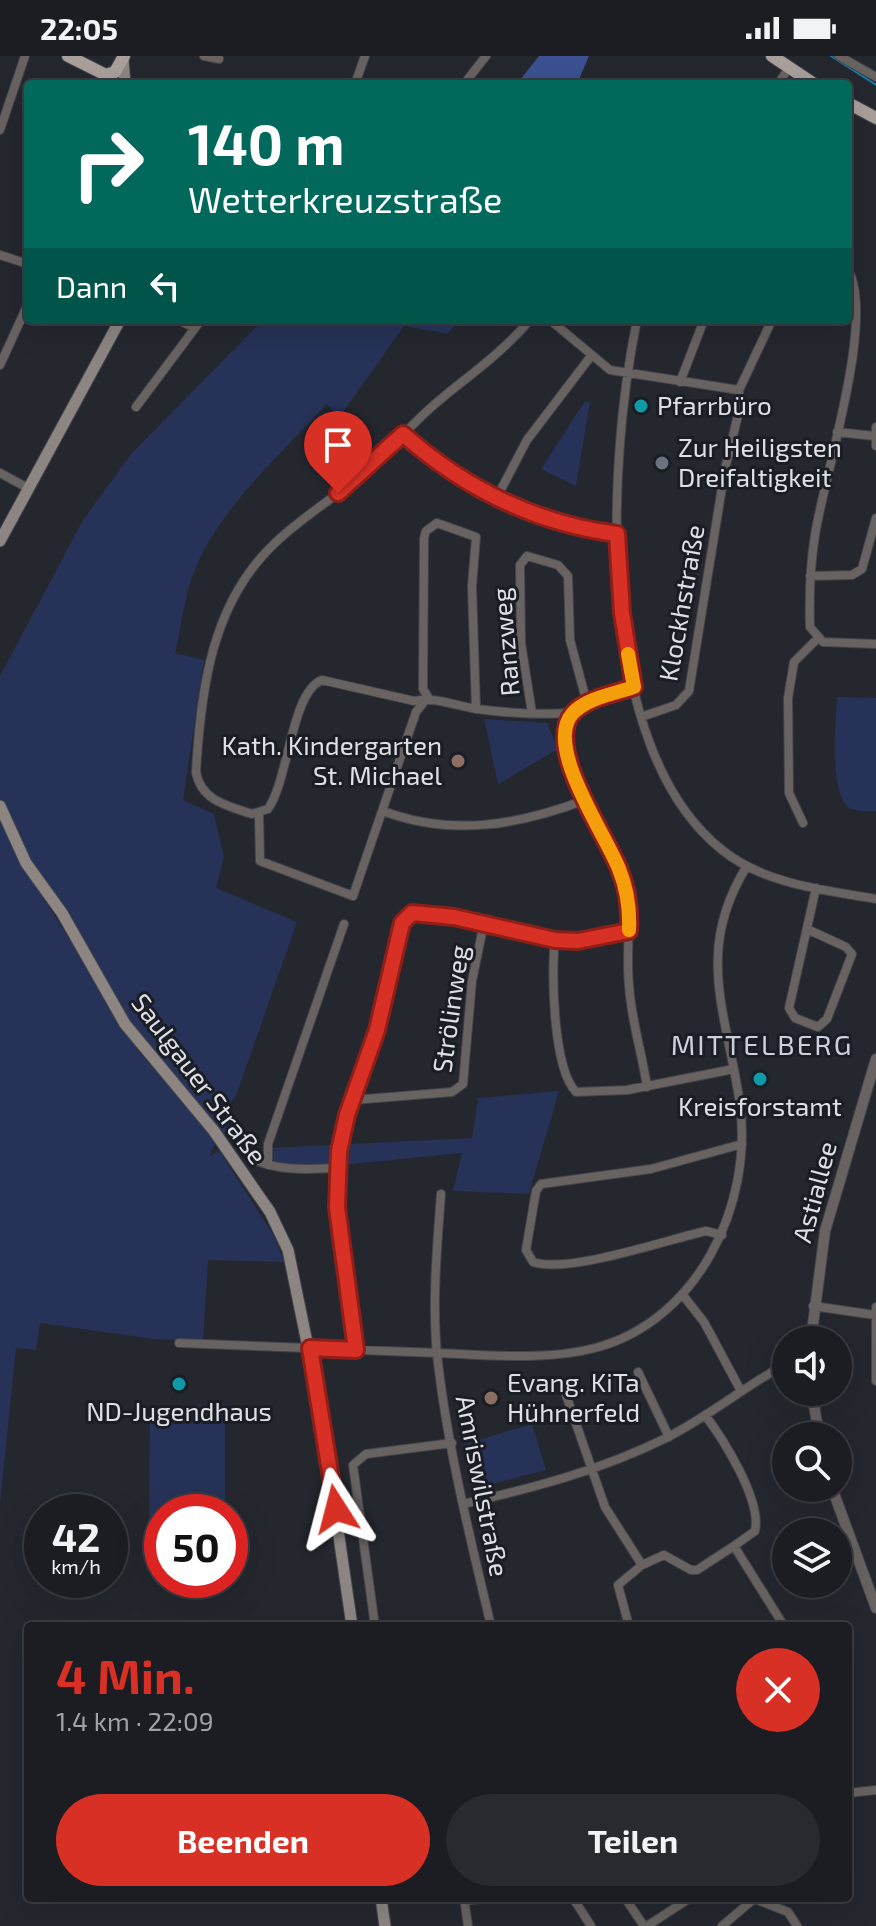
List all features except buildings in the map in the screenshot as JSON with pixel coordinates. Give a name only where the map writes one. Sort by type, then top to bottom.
[{"type":"main road","points":[[68,56],[115,80]]},
{"type":"main road","points":[[772,56],[808,80]]},
{"type":"main road","points":[[106,75],[115,72],[123,58]]},
{"type":"main road","points":[[122,80],[123,58]]},
{"type":"main road","points":[[852,105],[876,118]]},
{"type":"main road","points":[[0,541],[26,487],[118,324]]},
{"type":"main road","name":"Saulgauer Straße","points":[[0,806],[26,863],[62,913],[125,1024],[214,1131],[270,1212],[295,1270],[310,1348],[351,1622]]},
{"type":"main road","points":[[382,1902],[385,1926]]},
{"type":"street","points":[[0,130],[25,56]]},
{"type":"street","points":[[204,56],[219,59]]},
{"type":"street","points":[[356,80],[365,56]]},
{"type":"street","points":[[467,80],[485,56]]},
{"type":"street","points":[[839,56],[876,77]]},
{"type":"street","points":[[781,80],[789,68]]},
{"type":"street","points":[[0,255],[24,263]]},
{"type":"street","points":[[852,284],[857,301],[849,375],[810,576],[810,627],[817,639],[832,643],[876,644]]},
{"type":"street","points":[[0,365],[24,313]]},
{"type":"street","points":[[136,407],[198,324]]},
{"type":"street","points":[[259,814],[210,799],[197,781],[201,704],[217,634],[236,593],[264,553],[359,478],[403,434],[493,359],[526,324]]},
{"type":"street","points":[[555,324],[610,370],[626,375],[739,390]]},
{"type":"street","points":[[636,324],[626,375],[617,534],[622,613],[634,687],[652,749],[684,807],[705,835],[747,866],[816,888],[876,899]]},
{"type":"street","points":[[680,382],[702,324]]},
{"type":"street","name":"Klockhstraße","points":[[641,717],[676,705],[689,691],[725,469],[739,411],[739,390],[770,324]]},
{"type":"street","points":[[496,499],[527,440],[591,356]]},
{"type":"street","points":[[837,432],[875,432],[876,446]]},
{"type":"street","points":[[403,434],[439,466],[496,499],[562,523],[617,534]]},
{"type":"street","points":[[0,473],[26,487]]},
{"type":"street","points":[[810,576],[857,573],[865,564],[876,518]]},
{"type":"street","points":[[428,697],[423,689],[424,538],[426,531],[437,523],[476,537],[472,586],[476,709]]},
{"type":"street","name":"Ranzweg","points":[[532,713],[520,612],[520,565],[527,556],[558,565],[568,576],[570,640],[587,703]]},
{"type":"street","points":[[803,823],[789,793],[788,698],[794,662],[817,639]]},
{"type":"street","points":[[428,697],[416,712],[353,896],[260,861],[259,814],[276,799],[306,693],[315,682],[330,679],[414,701],[428,697],[476,709],[573,713]]},
{"type":"street","points":[[634,687],[587,703],[573,713],[564,739],[585,800],[620,870],[629,903],[631,1006],[647,1087]]},
{"type":"street","points":[[383,811],[428,822],[478,827],[528,821],[585,800]]},
{"type":"street","points":[[179,1343],[542,1355],[593,1349],[639,1331],[682,1294],[722,1235],[738,1181],[742,1144],[734,1069],[719,1007],[716,952],[725,909],[747,866]]},
{"type":"street","points":[[809,930],[846,947],[852,954],[827,1019],[818,1027],[795,1018],[789,1008],[816,888]]},
{"type":"street","points":[[356,1350],[340,1244],[337,1168],[342,1134],[377,1030],[394,948],[405,919],[417,913],[484,923],[555,940],[578,941],[629,931]]},
{"type":"street","name":"Strölinweg","points":[[353,1100],[452,1092],[463,1084],[472,981],[484,923]]},
{"type":"street","points":[[268,1165],[268,1144],[344,924]]},
{"type":"street","points":[[555,940],[554,1015],[572,1089],[584,1093],[647,1087],[734,1069]]},
{"type":"street","name":"Astiallee","points":[[812,1326],[825,1231],[876,1059]]},
{"type":"street","points":[[722,1235],[706,1231],[587,1260],[551,1264],[533,1262],[526,1250],[536,1191],[541,1184],[651,1169],[742,1144]]},
{"type":"street","points":[[252,1158],[268,1165],[304,1169],[337,1168]]},
{"type":"street","name":"Amriswilstraße","points":[[441,1194],[436,1280],[437,1353],[463,1504],[490,1622]]},
{"type":"street","points":[[682,1294],[704,1322],[741,1391]]},
{"type":"street","points":[[813,1306],[875,1315]]},
{"type":"street","points":[[876,1307],[876,1381]]},
{"type":"street","points":[[638,1372],[669,1437]]},
{"type":"street","points":[[463,1504],[591,1470],[669,1437],[772,1372]]},
{"type":"street","points":[[566,1395],[605,1507],[642,1565]]},
{"type":"street","points":[[628,1622],[618,1585],[642,1565],[664,1555],[691,1570],[697,1570],[755,1531],[756,1518],[736,1459],[705,1415]]},
{"type":"street","points":[[374,1622],[353,1465],[366,1454],[452,1443]]},
{"type":"street","points":[[837,1502],[875,1602]]},
{"type":"street","points":[[734,1546],[782,1622]]},
{"type":"street","points":[[852,1793],[876,1790]]},
{"type":"street","points":[[464,1902],[468,1926]]},
{"type":"street","points":[[576,1902],[591,1926]]},
{"type":"street","points":[[628,1902],[646,1926],[684,1902]]},
{"type":"street","points":[[722,1926],[750,1902]]},
{"type":"street","points":[[764,1902],[788,1912],[797,1926]]},
{"type":"shaded area","points":[[539,56],[589,56],[579,80],[520,80]]},
{"type":"shaded area","points":[[259,324],[456,324],[448,334],[404,326],[339,418],[327,404],[234,505],[204,551],[190,584],[175,653],[204,660],[183,800],[214,814],[224,857],[216,888],[297,922],[236,1096],[230,1103],[233,1116],[224,1134],[122,1013],[31,860],[0,799],[0,676],[83,520],[131,454]]},
{"type":"shaded area","points":[[585,401],[590,402],[576,486],[541,469]]},
{"type":"shaded area","points":[[837,697],[876,698],[876,811],[851,809],[839,790],[835,758]]},
{"type":"shaded area","points":[[484,719],[547,723],[558,749],[498,784]]},
{"type":"shaded area","points":[[0,813],[23,865],[140,1053],[216,1142],[210,1156],[219,1150],[274,1236],[284,1262],[208,1260],[203,1341],[153,1339],[40,1323],[36,1350],[16,1348],[0,1504]]},
{"type":"shaded area","points":[[559,1091],[529,1194],[453,1191],[462,1153],[322,1167],[257,1160],[269,1148],[472,1138],[478,1098]]},
{"type":"shaded area","points":[[225,1404],[225,1494],[149,1494],[150,1407]]},
{"type":"shaded area","points":[[532,1424],[546,1470],[473,1489],[462,1445]]},
{"type":"waterway","points":[[831,56],[876,85]]},
{"type":"slow traffic","points":[[628,654],[634,687],[579,708],[567,721],[564,739],[575,779],[620,870],[629,903],[629,930]]},
{"type":"place","name":"Pfarrbüro","points":[[641,406]]},
{"type":"place","name":"Zur Heiligsten Dreifaltigkeit","points":[[662,463]]},
{"type":"place","name":"Kath. Kindergarten St. Michael","points":[[458,761]]},
{"type":"place","name":"Kreisforstamt","points":[[760,1079]]},
{"type":"place","name":"ND-Jugendhaus","points":[[179,1384]]},
{"type":"place","name":"Evang. KiTa Hühnerfeld","points":[[491,1398]]},
{"type":"district","name":"MITTELBERG","points":[[762,1045]]},
{"type":"route","points":[[336,1509],[310,1348],[356,1350],[343,1275],[337,1168],[347,1115],[377,1030],[402,923],[412,913],[436,915],[567,941],[629,931],[629,903],[620,870],[575,779],[564,739],[567,721],[579,708],[634,687],[618,578],[617,534],[562,523],[496,499],[439,466],[403,434],[359,478],[338,493]]}]
